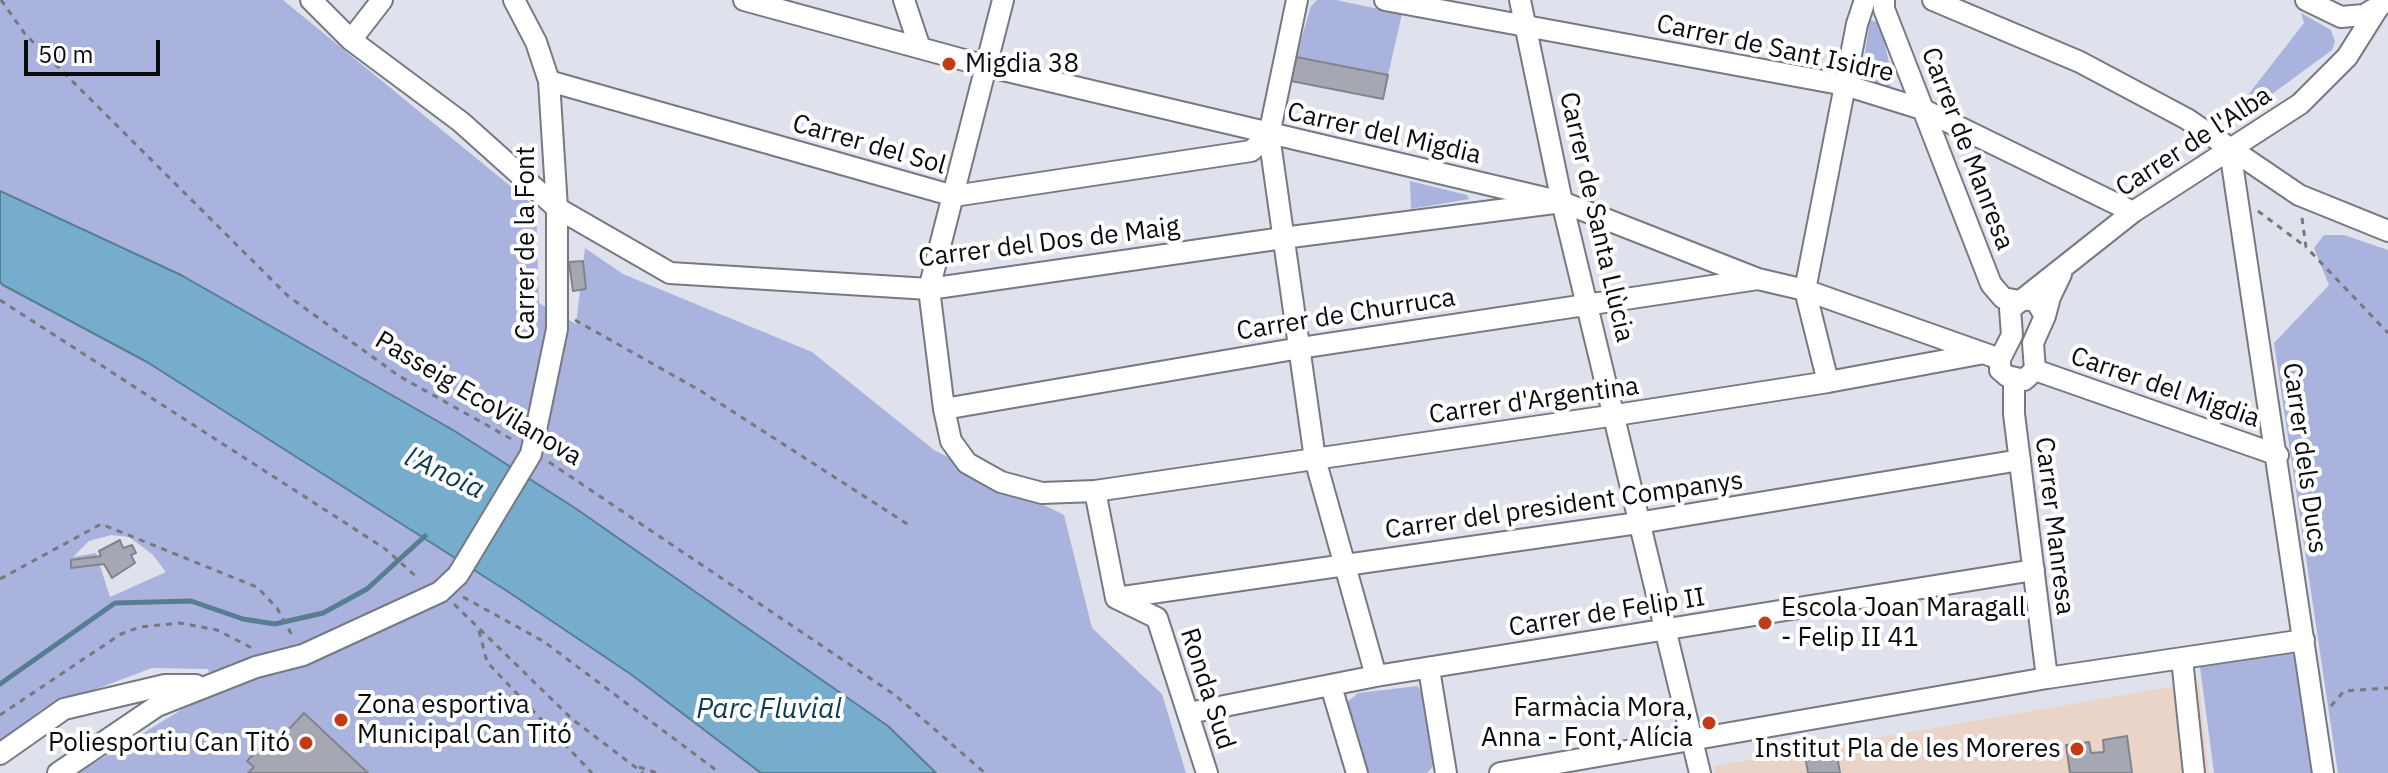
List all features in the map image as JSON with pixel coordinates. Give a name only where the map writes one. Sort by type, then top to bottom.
[{"type":"street","name":"Carrer del Dos de Maig","points":[[311,0],[351,40],[461,122],[557,208],[670,273],[929,289],[1562,202]]},
{"type":"street","points":[[351,40],[382,0]]},
{"type":"street","name":"Carrer de la Font","points":[[58,773],[157,706],[204,685],[303,655],[440,592],[458,575],[532,453],[557,329],[557,208],[549,81],[536,42],[514,0]]},
{"type":"street","name":"Carrer del Migdia","points":[[744,0],[986,66],[1562,202],[1758,279],[1805,290],[2000,359]]},
{"type":"street","points":[[904,0],[920,48]]},
{"type":"street","points":[[929,289],[1003,0]]},
{"type":"street","points":[[1297,0],[1269,135],[1315,459],[1376,676]]},
{"type":"street","name":"Carrer de Sant Isidre","points":[[1385,0],[1845,85],[1922,109],[2133,212]]},
{"type":"street","name":"Carrer de Santa Llùcia","points":[[1520,0],[1562,202],[1590,304],[1638,523],[1700,773]]},
{"type":"street","points":[[1933,0],[2080,62],[2187,119],[2299,195],[2388,231]]},
{"type":"street","points":[[2306,0],[2344,9],[2347,57]]},
{"type":"street","name":"Carrer de l'Alba","points":[[2344,9],[2364,15],[2382,2]]},
{"type":"street","name":"Carrer de l'Alba","points":[[2021,300],[2133,212],[2300,104],[2347,57],[2382,2]]},
{"type":"street","points":[[1828,382],[1805,290],[1857,24],[1878,3]]},
{"type":"street","name":"Carrer de Manresa","points":[[1878,3],[1991,284],[2003,298],[2036,301],[2045,316]]},
{"type":"street","name":"Carrer del Sol","points":[[549,81],[954,196],[1251,151],[1269,135]]},
{"type":"street","name":"Carrer dels Ducs","points":[[2230,150],[2278,455],[2323,773]]},
{"type":"street","name":"Carrer de l'Alba","points":[[2035,370],[2033,343],[2065,267]]},
{"type":"street","name":"Carrer de Churruca","points":[[944,409],[1300,348],[1758,279]]},
{"type":"street","name":"Carrer d'Argentina","points":[[929,289],[944,409],[956,451],[978,470],[1028,490],[1071,494],[1616,415],[1828,382],[1979,354]]},
{"type":"street","points":[[2021,300],[2010,309],[2012,335],[2000,359],[2000,370],[2014,380],[2024,380],[2035,370]]},
{"type":"street","name":"Carrer del Migdia","points":[[2035,370],[2278,455]]},
{"type":"street","name":"Carrer Manresa","points":[[2014,380],[2020,460],[2047,678]]},
{"type":"street","name":"Carrer del president Companys","points":[[1116,598],[1638,523],[2020,460]]},
{"type":"street","points":[[1095,491],[1116,598]]},
{"type":"street","name":"Carrer de Felip II","points":[[1189,713],[1376,676],[2034,570]]},
{"type":"street","name":"Ronda Sud","points":[[1116,598],[1157,618],[1207,773]]},
{"type":"street","points":[[1500,773],[2047,678],[2304,640]]},
{"type":"street","points":[[2182,659],[2194,773]]},
{"type":"street","points":[[1429,669],[1446,773]]},
{"type":"street","name":"Carrer de la Font","points":[[0,754],[64,709],[165,685],[204,685]]},
{"type":"street","points":[[1331,686],[1357,773]]},
{"type":"path","name":"Passeig EcoVilanova","points":[[1,0],[25,34],[288,296],[399,376],[532,453],[895,695],[985,773]]},
{"type":"path","points":[[2299,195],[2306,247]]},
{"type":"path","points":[[2255,207],[2267,220],[2306,247],[2388,333]]},
{"type":"path","points":[[0,300],[384,548],[415,577]]},
{"type":"path","points":[[557,310],[701,391],[912,527]]},
{"type":"path","points":[[0,579],[101,524],[257,587],[277,608],[296,642]]},
{"type":"path","points":[[440,592],[572,719],[643,773]]},
{"type":"path","points":[[440,592],[462,596],[543,641],[720,773]]},
{"type":"path","points":[[0,715],[121,634],[140,627],[180,623],[217,630],[263,651]]},
{"type":"path","points":[[478,627],[487,662],[592,773]]},
{"type":"path","points":[[2314,709],[2330,706],[2344,691],[2388,688]]},
{"type":"path","points":[[635,765],[657,773]]},
{"type":"shaded area","points":[[0,0],[283,0],[536,207],[539,303],[576,324],[585,248],[623,274],[812,352],[934,450],[1064,515],[1092,628],[1162,694],[1186,773],[936,773],[888,726],[575,508],[453,430],[181,275],[0,191]]},
{"type":"shaded area","points":[[1317,0],[1336,0],[1402,14],[1388,75],[1296,57],[1311,6]]},
{"type":"shaded area","points":[[2301,13],[2331,30],[2335,42],[2332,50],[2238,119],[2230,118],[2304,23]]},
{"type":"shaded area","points":[[1870,20],[1880,23],[1893,80],[1889,87],[1861,78]]},
{"type":"shaded area","points":[[1410,181],[1467,195],[1469,199],[1411,209]]},
{"type":"shaded area","points":[[2324,235],[2344,235],[2388,250],[2388,773],[2338,773],[2274,343],[2329,285],[2314,248]]},
{"type":"shaded area","points":[[0,282],[147,362],[507,591],[632,675],[761,773],[78,773],[186,707],[216,695],[208,669],[152,668],[59,703],[0,747]],"holes":[[[111,535],[129,537],[152,554],[166,572],[110,597],[96,553],[73,557],[89,541]]]},
{"type":"shaded area","points":[[2290,652],[2299,661],[2314,773],[2214,773],[2200,667]]},
{"type":"shaded area","name":"Institut Pla de les Moreres","points":[[2199,682],[2209,773],[1715,773],[1714,766]]},
{"type":"shaded area","points":[[1417,686],[1424,694],[1436,763],[1427,773],[1362,773],[1345,704],[1358,693]]},
{"type":"water","name":"Parc Fluvial","points":[[0,191],[181,275],[453,430],[575,508],[888,726],[936,773],[761,773],[632,675],[507,591],[147,362],[3,285],[0,282]]},
{"type":"building","points":[[1296,57],[1388,75],[1383,99],[1291,81]]},
{"type":"building","points":[[583,261],[586,289],[573,291],[569,262]]},
{"type":"building","points":[[120,540],[123,548],[132,545],[136,553],[131,555],[135,563],[112,578],[104,564],[71,568],[71,560],[101,556],[99,551]]},
{"type":"building","name":"Poliesportiu Can Titó","points":[[304,713],[368,773],[248,773],[254,767],[247,761],[267,740],[273,746]]},
{"type":"building","points":[[2127,736],[2132,773],[2070,773],[2066,745],[2089,742],[2091,753],[2104,752],[2103,740]]},
{"type":"building","points":[[1835,744],[1840,773],[1808,773],[1804,750]]},
{"type":"waterway","points":[[0,684],[115,603],[191,601],[243,619],[275,624],[323,613],[367,589],[425,536]]},
{"type":"place","name":"Migdia 38","points":[[949,64]]},
{"type":"place","name":"Escola Joan Maragall - Felip II 41","points":[[1765,623]]},
{"type":"place","name":"Zona esportiva Municipal Can Titó","points":[[341,720]]},
{"type":"place","name":"Farmàcia Mora, Anna - Font, Alícia","points":[[1709,723]]},
{"type":"place","name":"Poliesportiu Can Titó","points":[[306,743]]},
{"type":"place","name":"Institut Pla de les Moreres","points":[[2077,749]]},
{"type":"water label","name":"l'Anoia","points":[[444,474]]}]
